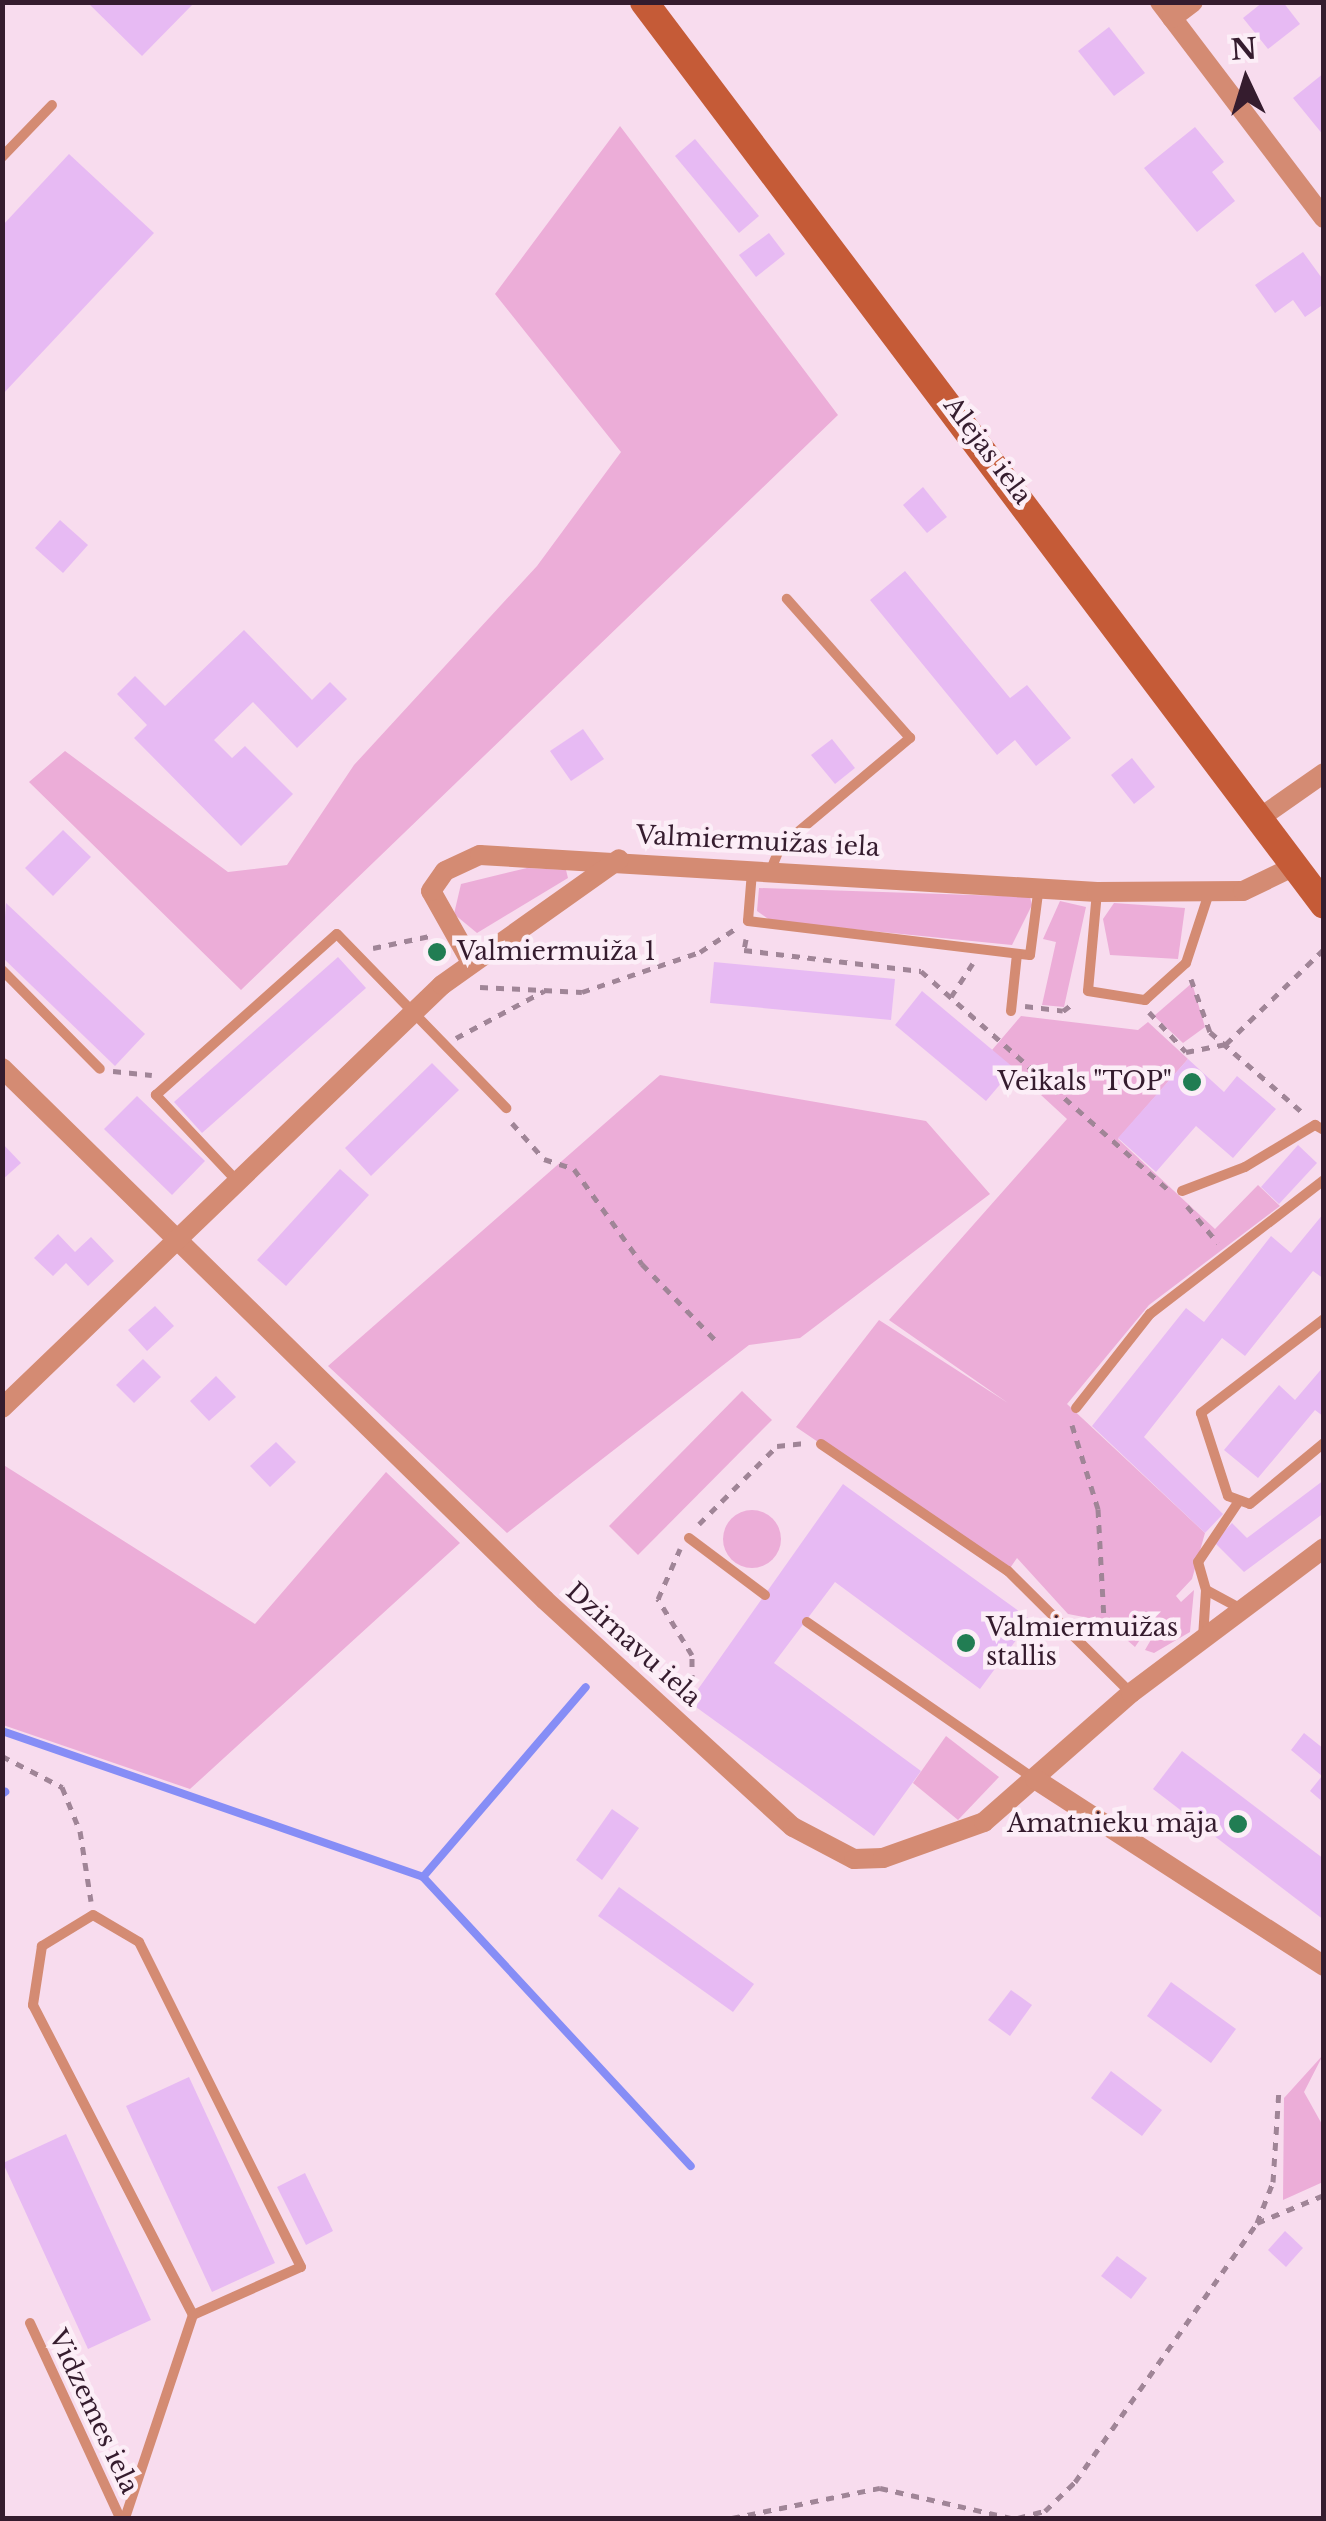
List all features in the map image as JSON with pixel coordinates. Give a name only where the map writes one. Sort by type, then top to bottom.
[{"type":"main road","name":"Alejas iela","points":[[644,2],[1324,904]]},
{"type":"street","points":[[1192,2],[1166,10],[1324,218]]},
{"type":"street","points":[[1261,816],[1324,773]]},
{"type":"street","points":[[471,962],[448,932],[430,891],[462,860],[618,859]]},
{"type":"street","name":"Valmiermuižas iela","points":[[2,1408],[176,1235],[442,985],[618,859],[1040,885],[1097,892],[1209,893],[1264,884],[1294,866]]},
{"type":"street","name":"Dzirnavu iela","points":[[2,1068],[176,1235],[306,1372],[793,1826],[854,1859],[884,1858],[984,1822],[1131,1693],[1324,1548]]},
{"type":"street","points":[[1035,1779],[1324,1966]]},
{"type":"lane","points":[[2,157],[52,105]]},
{"type":"lane","points":[[788,598],[910,738],[762,866],[748,921],[1030,955],[1040,885]]},
{"type":"lane","points":[[1097,892],[1088,990],[1146,1000],[1180,972],[1209,893]]},
{"type":"lane","points":[[236,1180],[156,1095],[337,934],[409,1016],[506,1108]]},
{"type":"lane","points":[[1012,1008],[1017,954]]},
{"type":"lane","points":[[2,970],[100,1069]]},
{"type":"lane","points":[[1182,1190],[1245,1168],[1319,1127]]},
{"type":"lane","points":[[1076,1408],[1150,1314],[1324,1180]]},
{"type":"lane","points":[[1324,1319],[1201,1413],[1228,1496],[1250,1504],[1324,1443]]},
{"type":"lane","points":[[821,1444],[1008,1571],[1131,1693]]},
{"type":"lane","points":[[1203,1640],[1206,1590],[1198,1562],[1204,1544],[1239,1500]]},
{"type":"lane","points":[[689,1538],[765,1594]]},
{"type":"lane","points":[[1206,1590],[1244,1610]]},
{"type":"lane","points":[[807,1622],[1035,1779]]},
{"type":"lane","points":[[122,2518],[193,2316],[301,2267],[139,1942],[93,1915],[42,1946],[33,2005],[193,2316]]},
{"type":"lane","name":"Vidzemes iela","points":[[30,2323],[122,2518]]},
{"type":"path","points":[[442,985],[582,992],[656,968],[748,921]]},
{"type":"path","points":[[748,921],[744,950],[908,966],[951,997],[1210,1225],[1223,1254]]},
{"type":"path","points":[[354,952],[448,932]]},
{"type":"path","points":[[951,997],[978,949]]},
{"type":"path","points":[[1146,1000],[1150,1019],[1186,1052],[1226,1044],[1324,949]]},
{"type":"path","points":[[1180,972],[1194,981],[1210,1032],[1319,1127]]},
{"type":"path","points":[[442,1047],[546,990]]},
{"type":"path","points":[[1012,1008],[1064,1011],[1088,990]]},
{"type":"path","points":[[100,1069],[176,1078]]},
{"type":"path","points":[[506,1108],[544,1158],[574,1169],[642,1264],[717,1342]]},
{"type":"path","points":[[1076,1408],[1098,1509],[1104,1620]]},
{"type":"path","points":[[2,1756],[49,1774],[73,1806],[93,1915]]},
{"type":"path","points":[[732,2518],[880,2488],[1014,2518],[1045,2511],[1074,2482],[1257,2223],[1273,2182],[1279,2090]]},
{"type":"path","points":[[1257,2223],[1324,2195]]},
{"type":"shaded area","points":[[620,126],[838,415],[241,990],[29,782],[65,751],[228,872],[287,865],[354,765],[537,566],[621,452],[495,294]]},
{"type":"shaded area","points":[[527,868],[566,870],[568,878],[477,933],[454,914],[461,884]]},
{"type":"shaded area","points":[[759,888],[1030,897],[1032,905],[1012,945],[771,921],[757,911]]},
{"type":"shaded area","points":[[1060,901],[1086,907],[1064,1007],[1042,1005],[1056,942],[1043,939]]},
{"type":"shaded area","points":[[1114,903],[1185,908],[1178,959],[1110,955],[1103,919]]},
{"type":"shaded area","points":[[1192,983],[1205,1027],[1183,1043],[1154,1016]]},
{"type":"shaded area","points":[[1021,1016],[1138,1030],[1148,1022],[1188,1059],[1118,1139],[1215,1229],[1258,1185],[1280,1206],[1149,1305],[1067,1404],[1205,1533],[1192,1579],[1176,1596],[1181,1602],[1194,1590],[1190,1632],[1154,1653],[1145,1650],[1160,1624],[1154,1619],[1135,1647],[1105,1621],[1068,1614],[1017,1558],[1008,1571],[796,1427],[879,1320],[1008,1403],[889,1320],[1067,1119],[992,1050]]},
{"type":"shaded area","points":[[660,1075],[926,1121],[990,1194],[800,1338],[749,1345],[507,1533],[328,1366]]},
{"type":"shaded area","points":[[742,1391],[772,1420],[638,1555],[609,1526]]},
{"type":"shaded area","points":[[2,1464],[255,1624],[386,1472],[460,1543],[190,1789],[3,1725]]},
{"type":"shaded area","points":[[752,1510],[772,1519],[781,1539],[772,1559],[752,1568],[732,1559],[723,1539],[732,1519]]},
{"type":"shaded area","points":[[946,1736],[999,1777],[958,1820],[913,1783]]},
{"type":"shaded area","points":[[1323,2055],[1304,2092],[1323,2126],[1323,2182],[1283,2200],[1284,2098]]},
{"type":"building","points":[[87,2],[195,2],[142,56]]},
{"type":"building","points":[[1263,2],[1283,2],[1300,24],[1268,49],[1243,18]]},
{"type":"building","points":[[1109,27],[1145,73],[1114,96],[1078,51]]},
{"type":"building","points":[[1324,73],[1324,136],[1293,98]]},
{"type":"building","points":[[1195,127],[1224,162],[1212,172],[1235,201],[1197,232],[1144,168]]},
{"type":"building","points":[[695,139],[759,216],[739,233],[675,156]]},
{"type":"building","points":[[69,154],[154,233],[2,395],[2,226]]},
{"type":"building","points":[[769,233],[785,254],[756,277],[739,255]]},
{"type":"building","points":[[1303,252],[1324,281],[1324,304],[1305,317],[1293,300],[1275,313],[1255,285]]},
{"type":"building","points":[[923,487],[947,517],[927,533],[903,505]]},
{"type":"building","points":[[60,520],[88,545],[63,573],[35,548]]},
{"type":"building","points":[[905,571],[1010,698],[1027,685],[1071,738],[1036,766],[1015,740],[997,755],[870,600]]},
{"type":"building","points":[[244,630],[312,700],[330,682],[347,699],[297,748],[253,702],[214,740],[232,758],[245,746],[293,794],[241,846],[134,738],[147,725],[117,694],[135,676],[165,706]]},
{"type":"building","points":[[583,729],[604,759],[571,781],[550,751]]},
{"type":"building","points":[[832,739],[855,768],[835,784],[811,755]]},
{"type":"building","points":[[1132,758],[1155,787],[1134,804],[1111,775]]},
{"type":"building","points":[[63,830],[91,857],[53,896],[25,868]]},
{"type":"building","points":[[6,903],[145,1034],[115,1066],[2,957]]},
{"type":"building","points":[[338,957],[366,988],[202,1133],[174,1102]]},
{"type":"building","points":[[714,962],[895,979],[891,1020],[710,1003]]},
{"type":"building","points":[[922,991],[1014,1068],[986,1101],[895,1025]]},
{"type":"building","points":[[1188,1059],[1224,1092],[1237,1076],[1276,1109],[1233,1158],[1196,1126],[1156,1172],[1118,1138]]},
{"type":"building","points":[[432,1063],[459,1090],[371,1176],[345,1148]]},
{"type":"building","points":[[137,1096],[205,1161],[172,1195],[104,1129]]},
{"type":"building","points":[[2,1143],[21,1163],[2,1180]]},
{"type":"building","points":[[1298,1145],[1317,1163],[1279,1204],[1261,1187]]},
{"type":"building","points":[[340,1169],[369,1195],[286,1286],[257,1260]]},
{"type":"building","points":[[1324,1213],[1324,1279],[1313,1271],[1245,1356],[1222,1338],[1144,1437],[1223,1514],[1205,1533],[1092,1426],[1186,1308],[1204,1322],[1271,1236],[1291,1253]]},
{"type":"building","points":[[58,1234],[75,1252],[91,1237],[114,1261],[88,1286],[66,1263],[53,1276],[34,1258]]},
{"type":"building","points":[[155,1306],[174,1326],[147,1351],[128,1330]]},
{"type":"building","points":[[143,1359],[161,1377],[134,1403],[116,1385]]},
{"type":"building","points":[[1324,1366],[1324,1417],[1315,1410],[1258,1478],[1224,1450],[1279,1385],[1295,1400]]},
{"type":"building","points":[[216,1376],[236,1397],[209,1421],[190,1401]]},
{"type":"building","points":[[276,1442],[296,1462],[270,1487],[250,1466]]},
{"type":"building","points":[[1324,1480],[1324,1513],[1244,1572],[1214,1542],[1232,1523],[1247,1538]]},
{"type":"building","name":"Valmiermuižas stallis","points":[[843,1484],[1031,1620],[980,1689],[835,1582],[774,1663],[921,1771],[874,1836],[689,1702]]},
{"type":"building","points":[[1304,1733],[1324,1749],[1324,1803],[1310,1791],[1322,1776],[1291,1750]]},
{"type":"building","name":"Amatnieku māja","points":[[1182,1751],[1324,1859],[1324,1920],[1153,1789]]},
{"type":"building","points":[[612,1809],[639,1828],[602,1880],[576,1860]]},
{"type":"building","points":[[619,1887],[754,1984],[733,2012],[598,1916]]},
{"type":"building","points":[[1171,1982],[1236,2029],[1211,2063],[1147,2016]]},
{"type":"building","points":[[1011,1990],[1032,2005],[1010,2036],[988,2020]]},
{"type":"building","points":[[1111,2071],[1162,2110],[1142,2136],[1091,2098]]},
{"type":"building","points":[[189,2077],[275,2263],[212,2292],[126,2106]]},
{"type":"building","points":[[66,2134],[151,2320],[88,2349],[3,2163]]},
{"type":"building","points":[[305,2173],[333,2231],[306,2245],[277,2187]]},
{"type":"building","points":[[1285,2231],[1303,2248],[1286,2267],[1268,2250]]},
{"type":"building","points":[[1117,2256],[1147,2278],[1131,2299],[1101,2276]]},
{"type":"waterway","points":[[423,1877],[586,1687]]},
{"type":"waterway","points":[[2,1731],[423,1877],[691,2166]]},
{"type":"place","name":"Valmiermuiža 1","points":[[437,952]]},
{"type":"place","name":"Veikals \"TOP\"","points":[[1192,1082]]},
{"type":"place","name":"Valmiermuižas stallis","points":[[966,1643]]},
{"type":"place","name":"Amatnieku māja","points":[[1238,1824]]}]
